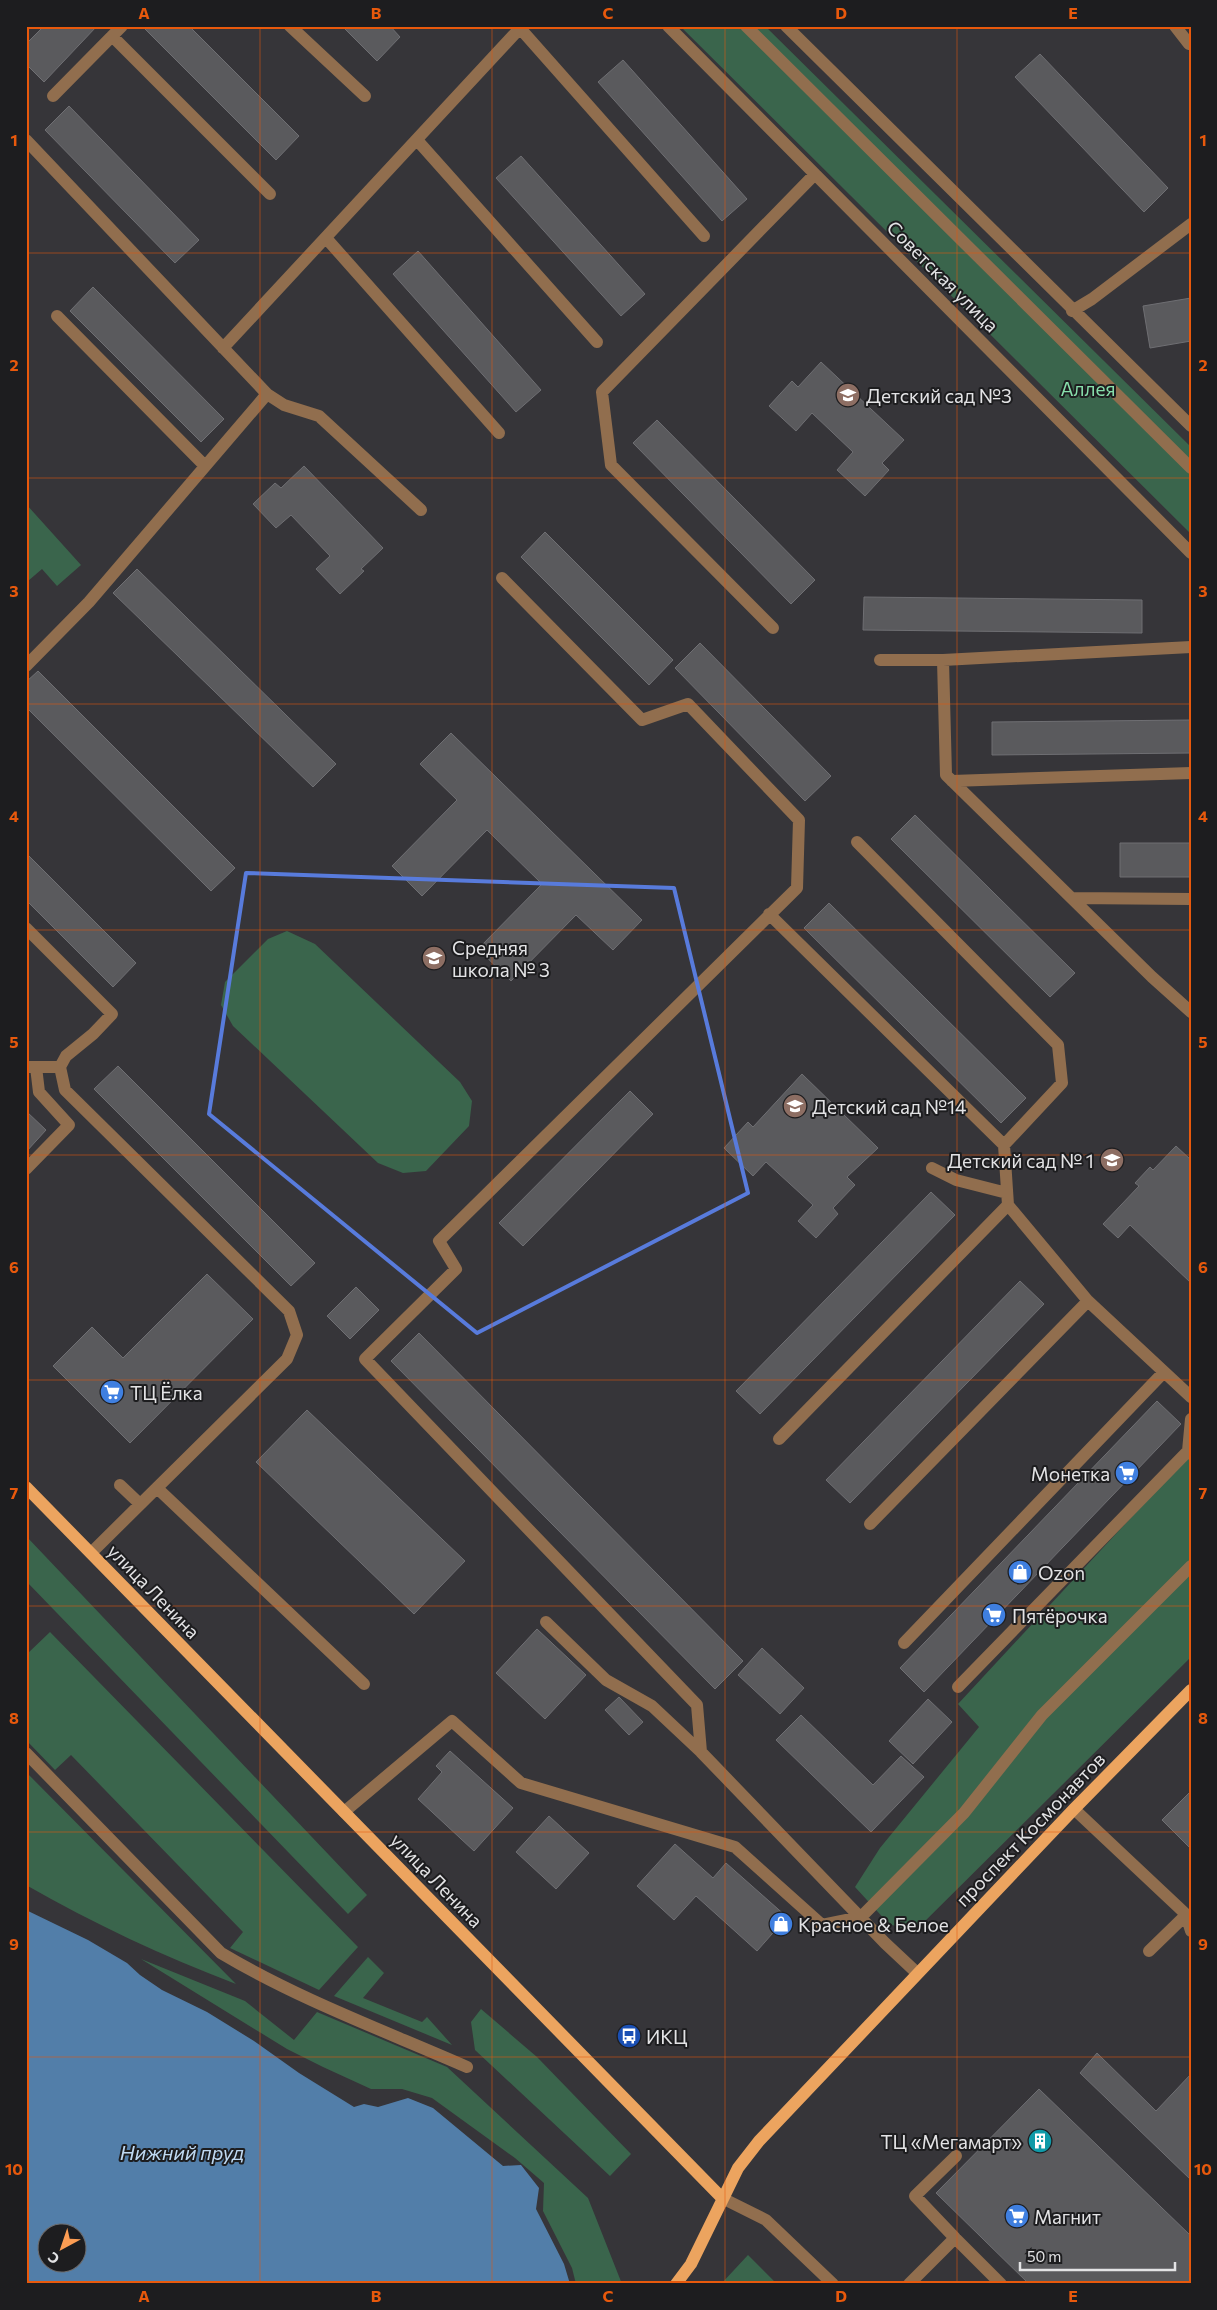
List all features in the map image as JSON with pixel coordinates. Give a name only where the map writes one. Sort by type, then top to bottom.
[{"type":"main road","name":"улица Ленина","points":[[26,1487],[722,2198]]},
{"type":"main road","name":"проспект Космонавтов","points":[[676,2284],[691,2264],[738,2168],[759,2141],[1074,1809],[1191,1690]]},
{"type":"street","points":[[53,96],[122,26]]},
{"type":"street","points":[[290,26],[365,96]]},
{"type":"street","name":"Советская улица","points":[[668,26],[1191,554]]},
{"type":"street","points":[[746,26],[1191,468]]},
{"type":"street","points":[[786,26],[1072,311],[1191,426]]},
{"type":"street","points":[[1175,26],[1190,44]]},
{"type":"street","points":[[223,348],[520,27],[704,236]]},
{"type":"street","points":[[112,36],[270,194]]},
{"type":"street","points":[[26,140],[267,394],[284,405],[319,416],[421,510]]},
{"type":"street","points":[[417,140],[598,342]]},
{"type":"street","points":[[773,628],[611,465],[602,392],[815,174]]},
{"type":"street","points":[[1072,311],[1191,224]]},
{"type":"street","points":[[326,238],[500,433]]},
{"type":"street","points":[[58,316],[205,466]]},
{"type":"street","points":[[26,666],[89,602],[267,394]]},
{"type":"street","points":[[502,578],[642,720],[688,704],[799,820],[797,888],[439,1241],[456,1269],[365,1359],[697,1705],[701,1752]]},
{"type":"street","points":[[880,660],[943,660],[1191,647]]},
{"type":"street","points":[[943,660],[946,775],[1152,977],[1191,1012]]},
{"type":"street","points":[[952,781],[1191,773]]},
{"type":"street","points":[[857,842],[1058,1045],[1062,1083],[1004,1145]]},
{"type":"street","points":[[1072,898],[1191,899]]},
{"type":"street","points":[[769,914],[1004,1145],[1007,1199],[780,1439]]},
{"type":"street","points":[[26,928],[112,1014],[93,1034],[66,1056],[60,1067],[65,1090],[289,1311],[297,1334],[287,1359],[91,1552]]},
{"type":"street","points":[[26,1169],[69,1125],[39,1092],[31,1067],[60,1067]]},
{"type":"street","points":[[932,1168],[956,1180],[1007,1199],[1088,1301],[1191,1397]]},
{"type":"street","points":[[870,1524],[1088,1301]]},
{"type":"street","points":[[904,1643],[1164,1372]]},
{"type":"street","points":[[958,1687],[1189,1453],[1191,1419]]},
{"type":"street","points":[[120,1485],[140,1504]]},
{"type":"street","points":[[157,1488],[364,1684]]},
{"type":"street","points":[[344,1812],[452,1721],[521,1783],[735,1847],[822,1925],[861,1917],[964,1813],[1042,1716],[1191,1566]]},
{"type":"street","points":[[546,1622],[606,1680],[652,1706],[701,1752],[917,1974]]},
{"type":"street","points":[[26,1753],[221,1952],[250,1970],[467,2068]]},
{"type":"street","points":[[1074,1809],[1188,1917],[1191,1931]]},
{"type":"street","points":[[1149,1951],[1188,1917]]},
{"type":"street","points":[[956,2156],[915,2196],[1001,2284]]},
{"type":"street","name":"улица Ленина","points":[[722,2198],[766,2220],[834,2284]]},
{"type":"street","points":[[910,2284],[955,2238]]},
{"type":"highlighted area","points":[[246,873],[674,888],[748,1193],[477,1333],[209,1114]]},
{"type":"green space","name":"Аллея","points":[[680,26],[765,26],[1191,447],[1191,534]]},
{"type":"green space","points":[[26,504],[81,565],[57,586],[42,569],[28,581],[26,579]]},
{"type":"green space","points":[[287,931],[315,944],[460,1082],[472,1101],[469,1126],[426,1171],[403,1173],[378,1163],[233,1026],[221,1005],[225,982],[268,939]]},
{"type":"green space","points":[[1191,1453],[1191,1657],[914,1932],[889,1924],[855,1887],[880,1848],[979,1727],[958,1704]]},
{"type":"green space","points":[[26,1536],[367,1895],[348,1914],[26,1581]]},
{"type":"green space","points":[[50,1632],[358,1947],[319,1990],[230,1948],[243,1932],[71,1755],[55,1770],[26,1740],[26,1655]]},
{"type":"green space","points":[[26,1772],[236,1984],[129,1939],[26,1885]]},
{"type":"green space","points":[[368,1957],[384,1973],[363,1998],[422,2022],[427,2017],[452,2045],[334,1996]]},
{"type":"green space","points":[[141,1959],[245,2001],[294,2040],[317,2012],[447,2067],[588,2198],[622,2284],[576,2284],[572,2268],[543,2211],[544,2183],[515,2158],[432,2098],[402,2089],[371,2089],[323,2067],[287,2049]]},
{"type":"green space","points":[[481,2009],[537,2057],[631,2154],[610,2176],[475,2050],[471,2022]]},
{"type":"green space","points":[[748,2255],[777,2284],[721,2284]]},
{"type":"water","name":"Нижний пруд","points":[[26,1910],[88,1940],[127,1963],[140,1975],[162,1990],[207,2012],[354,2107],[364,2104],[378,2107],[408,2098],[433,2108],[503,2166],[521,2165],[539,2188],[536,2209],[564,2264],[570,2284],[26,2284]]},
{"type":"building","points":[[44,26],[97,26],[44,82],[26,64],[26,44]]},
{"type":"building","points":[[142,26],[189,26],[299,136],[276,160]]},
{"type":"building","points":[[342,26],[390,26],[400,37],[377,61]]},
{"type":"building","points":[[1040,54],[1168,188],[1144,212],[1015,77]]},
{"type":"building","points":[[623,60],[747,199],[722,221],[598,82]]},
{"type":"building","points":[[69,106],[199,240],[175,263],[45,130]]},
{"type":"building","points":[[521,156],[645,294],[621,316],[496,178]]},
{"type":"building","points":[[418,251],[541,390],[516,412],[393,274]]},
{"type":"building","points":[[93,287],[224,419],[201,442],[70,311]]},
{"type":"building","points":[[1191,298],[1191,341],[1150,348],[1143,306]]},
{"type":"building","points":[[821,362],[904,440],[882,463],[889,470],[865,496],[837,470],[853,452],[812,413],[796,431],[769,406],[792,381],[798,387]]},
{"type":"building","points":[[657,420],[815,580],[791,604],[633,443]]},
{"type":"building","points":[[304,466],[383,548],[361,569],[364,571],[340,594],[316,569],[330,556],[291,515],[276,528],[253,504],[275,483],[281,488]]},
{"type":"building","points":[[545,532],[673,660],[649,685],[521,557]]},
{"type":"building","points":[[137,569],[336,764],[313,787],[113,593]]},
{"type":"building","points":[[864,597],[1142,600],[1142,633],[863,630]]},
{"type":"building","points":[[700,643],[831,776],[805,801],[675,668]]},
{"type":"building","points":[[38,671],[235,868],[211,891],[26,707],[26,682]]},
{"type":"building","points":[[1191,720],[1191,753],[992,755],[992,722]]},
{"type":"building","points":[[451,733],[642,920],[613,950],[576,915],[511,981],[478,949],[542,884],[487,830],[422,896],[392,866],[457,800],[420,764]]},
{"type":"building","points":[[915,815],[1075,973],[1050,997],[891,839]]},
{"type":"building","points":[[1120,843],[1191,843],[1191,877],[1120,877]]},
{"type":"building","points":[[26,853],[136,963],[113,987],[26,900]]},
{"type":"building","points":[[829,903],[1026,1098],[1001,1123],[804,928]]},
{"type":"building","points":[[118,1066],[315,1263],[291,1286],[94,1089]]},
{"type":"building","points":[[802,1074],[878,1148],[847,1177],[855,1185],[833,1208],[838,1214],[816,1238],[798,1221],[813,1205],[766,1162],[753,1176],[724,1148],[748,1122],[753,1127]]},
{"type":"building","points":[[630,1091],[653,1114],[523,1246],[499,1223]]},
{"type":"building","points":[[26,1111],[46,1130],[26,1152]]},
{"type":"building","points":[[1176,1146],[1191,1160],[1191,1283],[1130,1225],[1118,1238],[1103,1224],[1139,1186],[1135,1183],[1150,1167],[1153,1170]]},
{"type":"building","points":[[931,1192],[955,1215],[760,1414],[736,1391]]},
{"type":"building","points":[[207,1274],[253,1319],[130,1443],[53,1366],[92,1327],[123,1358]]},
{"type":"building","points":[[1020,1281],[1044,1304],[850,1503],[826,1480]]},
{"type":"building","points":[[356,1287],[379,1310],[350,1339],[327,1316]]},
{"type":"building","points":[[419,1333],[743,1661],[715,1689],[391,1361]]},
{"type":"building","points":[[1157,1401],[1181,1424],[924,1692],[900,1668]]},
{"type":"building","points":[[307,1410],[465,1561],[414,1614],[256,1462]]},
{"type":"building","points":[[537,1629],[586,1675],[545,1719],[496,1673]]},
{"type":"building","points":[[762,1648],[804,1688],[780,1714],[738,1675]]},
{"type":"building","points":[[619,1697],[643,1722],[629,1735],[605,1710]]},
{"type":"building","points":[[928,1699],[952,1722],[913,1764],[889,1741]]},
{"type":"building","points":[[801,1715],[873,1785],[901,1756],[924,1777],[871,1832],[776,1740]]},
{"type":"building","points":[[450,1751],[513,1808],[474,1851],[418,1799],[442,1772],[436,1766]]},
{"type":"building","points":[[1191,1791],[1191,1849],[1162,1820]]},
{"type":"building","points":[[549,1816],[589,1853],[556,1889],[516,1852]]},
{"type":"building","points":[[675,1844],[713,1878],[726,1863],[787,1917],[757,1951],[696,1896],[674,1920],[637,1886]]},
{"type":"building","points":[[1097,2053],[1156,2111],[1191,2074],[1191,2180],[1080,2073]]},
{"type":"building","name":"ТЦ «Мегамарт»","points":[[1039,2089],[1191,2236],[1191,2284],[1029,2284],[936,2193]]},
{"type":"place","name":"Детский сад №3","points":[[848,395]]},
{"type":"place","name":"Средняя школа № 3","points":[[434,958]]},
{"type":"place","name":"Детский сад №14","points":[[795,1106]]},
{"type":"place","name":"Детский сад № 1","points":[[1112,1160]]},
{"type":"place","name":"ТЦ Ёлка","points":[[112,1392]]},
{"type":"place","name":"Монетка","points":[[1127,1473]]},
{"type":"place","name":"Ozon","points":[[1020,1572]]},
{"type":"place","name":"Пятёрочка","points":[[994,1615]]},
{"type":"place","name":"Красное & Белое","points":[[781,1924]]},
{"type":"place","name":"ИКЦ","points":[[629,2036]]},
{"type":"place","name":"ТЦ «Мегамарт»","points":[[1040,2141]]},
{"type":"place","name":"Магнит","points":[[1017,2216]]}]
